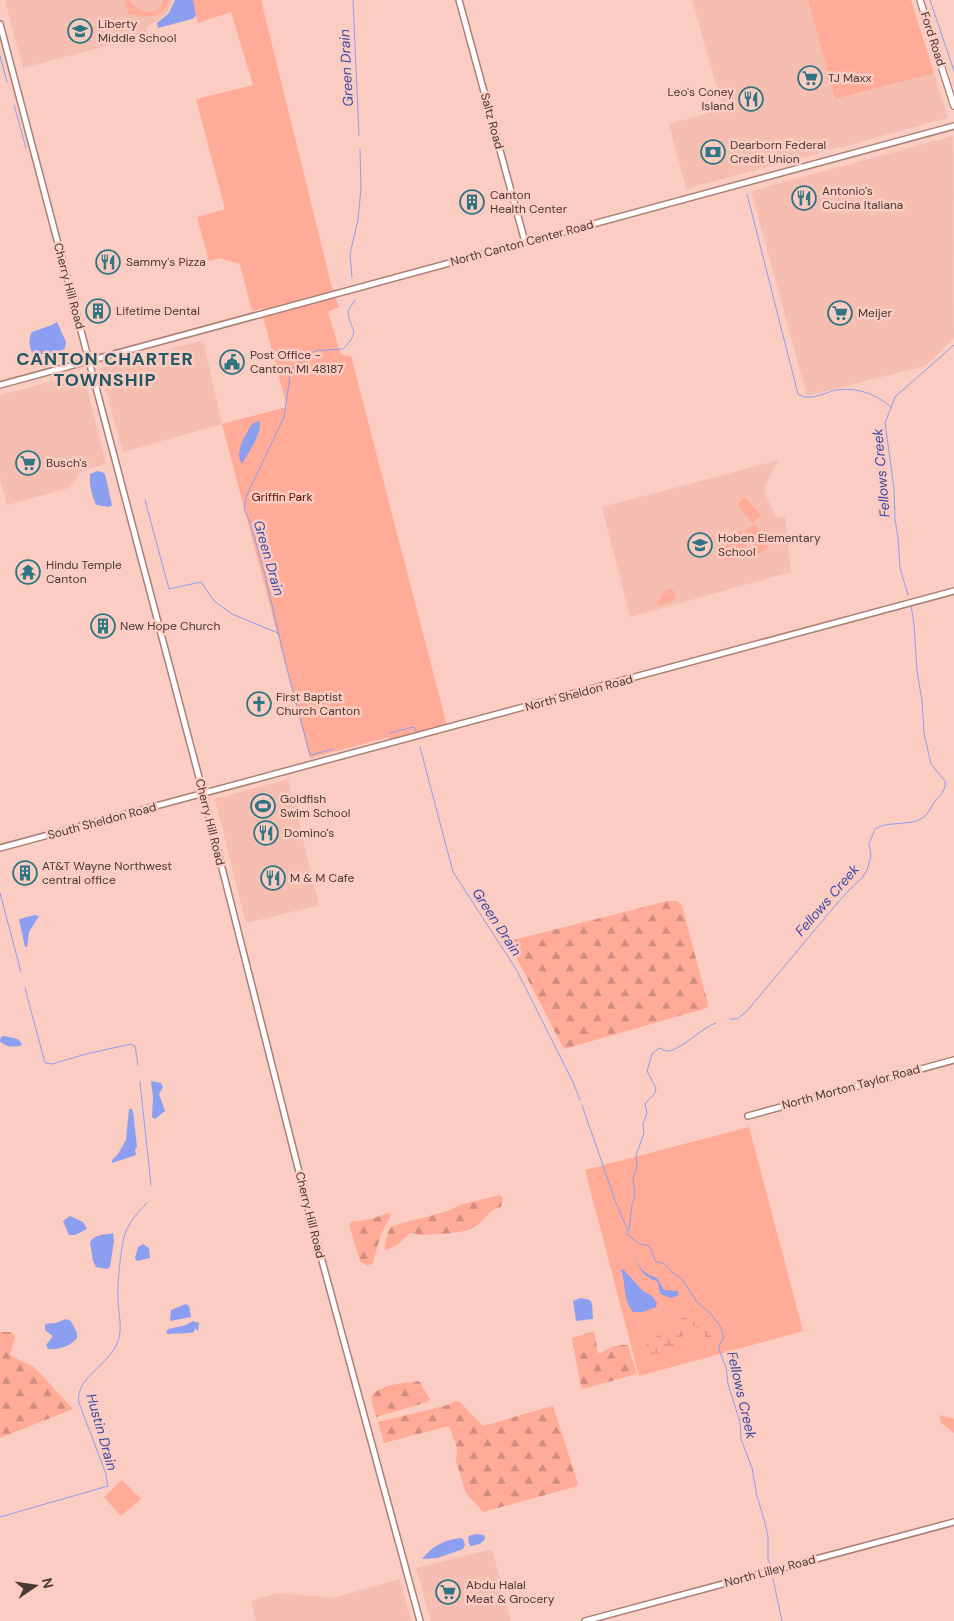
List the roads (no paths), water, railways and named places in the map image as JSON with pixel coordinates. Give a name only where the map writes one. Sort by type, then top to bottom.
[{"type":"main road","name":"Saltz Road","points":[[459,0],[525,242]]},
{"type":"main road","name":"Ford Road","points":[[920,0],[954,106]]},
{"type":"main road","name":"Cherry Hill Road","points":[[0,24],[203,794],[315,1235],[420,1621]]},
{"type":"main road","name":"North Canton Center Road","points":[[0,385],[954,126]]},
{"type":"main road","name":"North Sheldon Road","points":[[203,794],[954,591]]},
{"type":"main road","name":"South Sheldon Road","points":[[0,848],[203,794]]},
{"type":"main road","name":"North Morton Taylor Road","points":[[748,1116],[954,1060]]},
{"type":"main road","name":"North Lilley Road","points":[[585,1621],[954,1522]]},
{"type":"water","points":[[175,0],[193,0],[196,16],[192,19],[158,28],[157,23],[169,13]]},
{"type":"water","points":[[57,322],[66,342],[65,348],[60,352],[34,355],[30,344],[32,332]]},
{"type":"water","points":[[259,421],[260,426],[257,437],[242,464],[239,455],[241,444],[252,424]]},
{"type":"water","points":[[97,471],[105,474],[112,505],[109,507],[96,505],[93,497],[90,486],[90,474]]},
{"type":"water","points":[[35,915],[39,916],[29,932],[27,947],[25,947],[19,919]]},
{"type":"water","points":[[1,1037],[18,1039],[22,1044],[20,1046],[6,1045],[0,1041]]},
{"type":"water","points":[[151,1081],[161,1083],[163,1087],[159,1094],[165,1111],[155,1119],[152,1117],[153,1096]]},
{"type":"water","points":[[129,1109],[133,1111],[137,1147],[135,1150],[136,1155],[112,1163],[112,1160],[126,1140]]},
{"type":"water","points":[[70,1216],[83,1222],[87,1229],[75,1235],[69,1235],[63,1221]]},
{"type":"water","points":[[113,1233],[114,1241],[110,1267],[107,1269],[96,1267],[93,1261],[90,1242],[97,1236]]},
{"type":"water","points":[[143,1244],[149,1248],[150,1258],[137,1261],[135,1258],[138,1247]]},
{"type":"water","points":[[636,1259],[642,1269],[649,1275],[657,1278],[664,1290],[678,1291],[679,1295],[671,1298],[660,1294],[658,1282],[642,1271],[637,1263]]},
{"type":"water","points":[[623,1269],[643,1291],[652,1296],[657,1303],[656,1307],[643,1312],[633,1312],[626,1297],[621,1270]]},
{"type":"water","points":[[581,1298],[590,1300],[593,1319],[576,1321],[573,1301]]},
{"type":"water","points":[[186,1304],[189,1306],[191,1317],[170,1321],[171,1310]]},
{"type":"water","points":[[66,1319],[71,1321],[77,1333],[77,1338],[64,1347],[48,1349],[46,1345],[53,1336],[45,1330],[45,1324],[56,1323]]},
{"type":"water","points":[[193,1321],[199,1323],[198,1331],[195,1328],[194,1332],[191,1333],[168,1334],[166,1332],[168,1329],[186,1325]]},
{"type":"water","points":[[477,1534],[484,1535],[485,1539],[480,1544],[471,1546],[468,1537]]},
{"type":"water","points":[[460,1538],[463,1539],[465,1545],[463,1549],[437,1558],[422,1559],[438,1545]]},
{"type":"waterway","name":"Green Drain","points":[[353,0],[359,135]]},
{"type":"waterway","name":"Fellows Creek","points":[[930,0],[954,71]]},
{"type":"waterway","points":[[0,56],[7,82]]},
{"type":"waterway","points":[[14,105],[26,148]]},
{"type":"waterway","name":"Green Drain","points":[[352,278],[350,254],[358,220],[361,188],[360,149]]},
{"type":"waterway","points":[[747,194],[798,394],[812,397],[836,390],[859,391],[873,395],[892,408]]},
{"type":"waterway","name":"Green Drain","points":[[313,352],[343,349],[349,343],[353,331],[348,311],[355,300]]},
{"type":"waterway","name":"Fellows Creek","points":[[908,595],[900,568],[894,488],[885,423],[895,397],[954,345]]},
{"type":"waterway","name":"Green Drain","points":[[308,353],[304,354],[291,370],[284,417],[246,497],[244,509],[251,525],[265,575],[310,755],[334,749]]},
{"type":"waterway","points":[[145,500],[169,589],[201,582],[214,601],[232,614],[278,633]]},
{"type":"waterway","name":"Fellows Creek","points":[[730,1019],[737,1019],[747,1011],[834,907],[862,878],[867,870],[871,856],[869,844],[875,829],[881,826],[919,820],[927,814],[944,790],[945,781],[931,764],[924,733],[911,606]]},
{"type":"waterway","name":"Green Drain","points":[[390,733],[413,727],[416,731]]},
{"type":"waterway","name":"Green Drain","points":[[420,747],[453,872],[516,969],[573,1082],[580,1100]]},
{"type":"waterway","name":"Hustin Drain","points":[[0,893],[21,972]]},
{"type":"waterway","name":"Hustin Drain","points":[[25,988],[45,1063],[52,1064],[131,1044],[135,1046],[138,1065]]},
{"type":"waterway","name":"Fellows Creek","points":[[629,1230],[635,1196],[633,1179],[637,1166],[636,1156],[644,1133],[643,1124],[647,1113],[645,1104],[655,1093],[656,1088],[647,1071],[652,1054],[659,1048],[667,1051],[677,1048],[716,1023]]},
{"type":"waterway","name":"Hustin Drain","points":[[140,1082],[151,1185]]},
{"type":"waterway","name":"Fellows Creek","points":[[582,1105],[628,1235],[639,1244],[647,1245],[651,1249],[655,1261],[665,1264],[682,1279],[697,1302],[712,1315],[721,1328],[724,1338],[719,1345],[719,1350],[726,1367],[728,1384],[740,1422],[741,1439],[752,1468],[768,1537],[768,1559],[770,1563]]},
{"type":"waterway","name":"Hustin Drain","points":[[0,1517],[108,1486],[106,1474],[79,1403],[79,1394],[87,1378],[108,1357],[118,1341],[120,1325],[118,1285],[124,1239],[131,1221],[147,1203]]},
{"type":"waterway","name":"Fellows Creek","points":[[773,1579],[782,1621]]},
{"type":"place","name":"Liberty Middle School","points":[[80,31]]},
{"type":"place","name":"TJ Maxx","points":[[810,78]]},
{"type":"place","name":"Leo's Coney Island","points":[[751,99]]},
{"type":"place","name":"Dearborn Federal Credit Union","points":[[713,152]]},
{"type":"place","name":"Antonio's Cucina Italiana","points":[[804,198]]},
{"type":"place","name":"Canton Health Center","points":[[472,202]]},
{"type":"place","name":"Sammy's Pizza","points":[[108,262]]},
{"type":"place","name":"Lifetime Dental","points":[[98,311]]},
{"type":"place","name":"Meijer","points":[[840,313]]},
{"type":"place","name":"Post Office - Canton, MI 48187","points":[[232,362]]},
{"type":"place","name":"Busch's","points":[[28,463]]},
{"type":"place","name":"Hoben Elementary School","points":[[700,545]]},
{"type":"place","name":"Hindu Temple Canton","points":[[28,572]]},
{"type":"place","name":"New Hope Church","points":[[103,626]]},
{"type":"place","name":"First Baptist Church Canton","points":[[259,704]]},
{"type":"place","name":"Goldfish Swim School","points":[[263,806]]},
{"type":"place","name":"Domino's","points":[[266,833]]},
{"type":"place","name":"AT&T Wayne Northwest central office","points":[[25,873]]},
{"type":"place","name":"M & M Cafe","points":[[273,878]]},
{"type":"place","name":"Abdu Halal Meat & Grocery","points":[[448,1592]]},
{"type":"district","name":"CANTON CHARTER TOWNSHIP","points":[[105,369]]},
{"type":"park label","name":"Griffin Park","points":[[282,497]]}]
